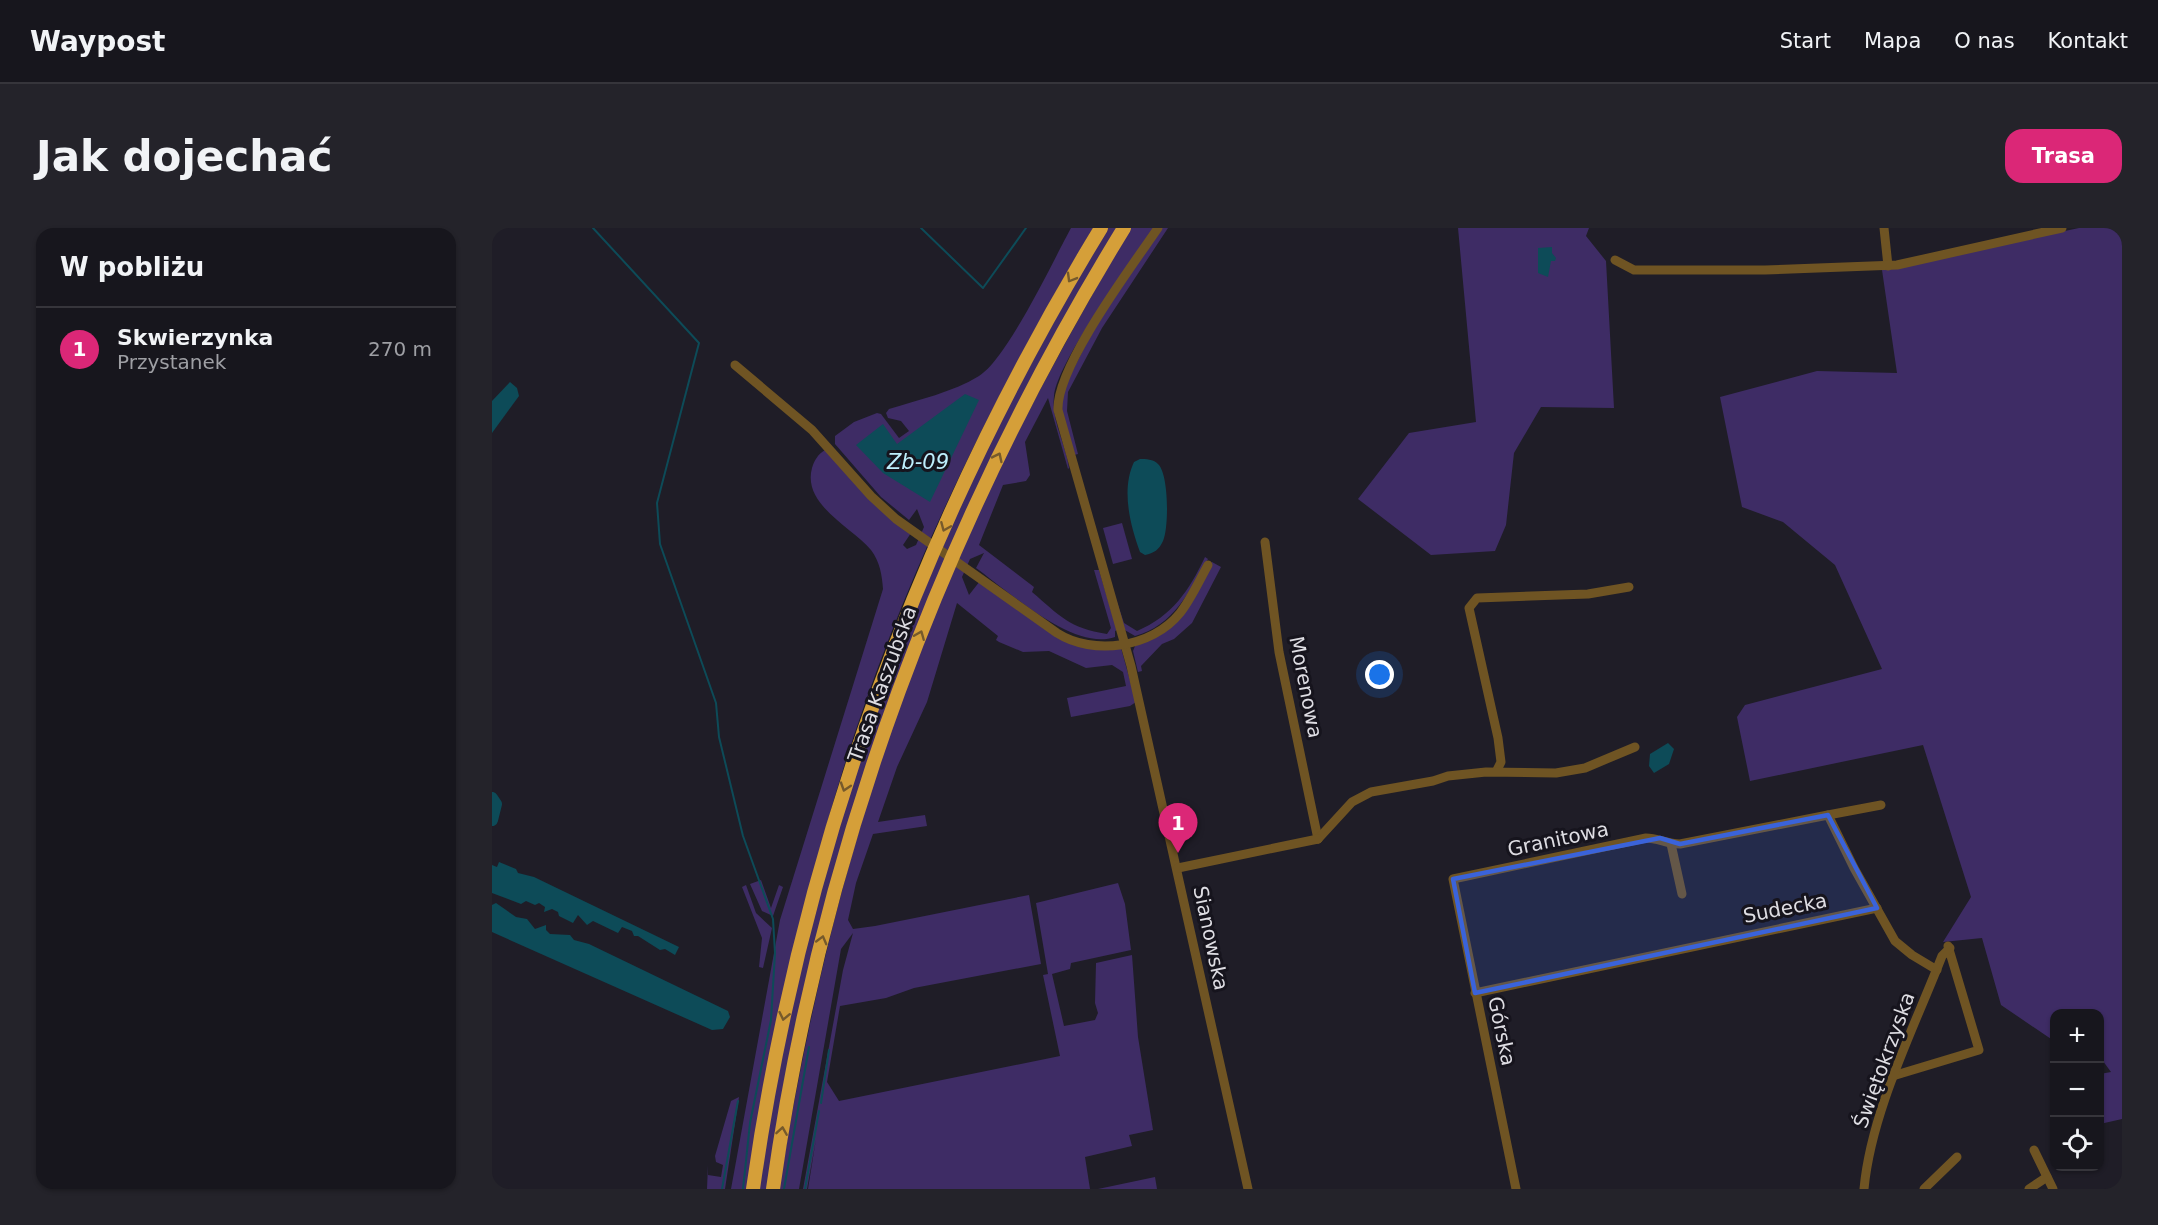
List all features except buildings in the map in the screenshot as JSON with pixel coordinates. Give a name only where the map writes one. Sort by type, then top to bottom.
[{"type":"highway","name":"Trasa Kaszubska","points":[[753,1189],[772,1073],[798,957],[839,805],[870,713],[915,595],[956,501],[1043,328],[1101,228]]},
{"type":"highway","name":"Trasa Kaszubska","points":[[772,1189],[791,1077],[816,962],[854,822],[888,720],[933,602],[1001,451],[1061,335],[1124,228]]},
{"type":"street","name":"Sianowska","points":[[1158,228],[1106,305],[1066,374],[1059,395],[1060,417],[1138,695],[1248,1189]]},
{"type":"street","points":[[1884,228],[1888,266]]},
{"type":"street","points":[[1615,260],[1634,270],[1888,266],[2062,228]]},
{"type":"street","points":[[735,365],[812,430],[883,508],[1065,638],[1091,646],[1124,643],[1150,635],[1173,621],[1187,602],[1208,565]]},
{"type":"street","name":"Morenowa","points":[[1265,542],[1279,652],[1318,839]]},
{"type":"street","points":[[1497,770],[1501,762],[1498,738],[1469,608],[1477,598],[1588,594],[1629,587]]},
{"type":"street","points":[[1178,868],[1318,839],[1352,802],[1371,792],[1433,781],[1448,776],[1497,770],[1556,773],[1585,768],[1635,747]]},
{"type":"street","points":[[1682,894],[1671,844],[1881,805]]},
{"type":"street","points":[[1828,815],[1895,941],[1912,955],[1937,970]]},
{"type":"street","name":"Granitowa","points":[[1453,879],[1646,838],[1660,838],[1671,844]]},
{"type":"street","name":"Górska","points":[[1453,879],[1516,1189]]},
{"type":"street","name":"Sudecka","points":[[1475,993],[1877,908]]},
{"type":"street","name":"Świętokrzyska","points":[[1864,1189],[1878,1122],[1896,1075],[1937,970],[1942,956],[1949,946],[1979,1050],[1896,1075]]},
{"type":"street","points":[[2034,1150],[2053,1189]]},
{"type":"street","points":[[1924,1189],[1957,1157]]},
{"type":"street","points":[[2029,1189],[2046,1177]]},
{"type":"highlighted area","points":[[1828,815],[1877,908],[1475,993],[1453,879],[1660,838],[1680,844]]},
{"type":"shaded area","points":[[1071,228],[1093,228],[1012,372],[974,446],[939,520],[876,674],[825,831],[747,1189],[731,1189],[780,920],[883,589],[877,559],[871,550],[821,504],[814,493],[811,481],[813,465],[825,450],[911,533],[903,545],[907,549],[916,545],[924,527],[917,509],[909,520],[881,497],[835,444],[835,436],[854,422],[877,413],[881,414],[899,438],[909,431],[901,421],[888,418],[886,413],[889,409],[958,387],[979,376],[1003,350],[1016,330]]},
{"type":"shaded area","points":[[1105,228],[1118,228],[1085,282],[876,741],[769,1189],[757,1189],[775,1081],[821,884],[882,690],[981,456]]},
{"type":"shaded area","points":[[1130,228],[1155,228],[1081,336],[1068,359],[1054,396],[1055,414],[1069,468],[1048,398],[1025,442],[1030,475],[1026,481],[1003,485],[979,545],[1034,587],[1032,592],[1066,620],[1083,628],[1107,634],[1111,628],[1094,570],[1099,570],[1117,630],[1115,637],[1099,639],[1080,636],[1042,617],[976,568],[984,553],[970,559],[962,577],[969,595],[980,581],[1055,635],[1121,648],[1136,702],[1130,706],[1071,717],[1067,698],[1126,686],[1123,672],[1112,665],[1086,668],[1049,651],[1023,652],[996,640],[998,636],[957,603],[927,702],[897,767],[878,822],[925,815],[927,826],[873,834],[856,883],[848,920],[853,929],[875,926],[1029,895],[1041,964],[914,988],[886,998],[840,1006],[827,1082],[839,1101],[1060,1056],[1043,975],[1048,974],[1036,903],[1118,883],[1125,904],[1131,950],[1071,963],[1070,969],[1052,974],[1064,1026],[1095,1020],[1098,1013],[1095,1003],[1096,963],[1132,955],[1138,1037],[1153,1130],[1129,1135],[1132,1146],[1085,1157],[1090,1189],[808,1189],[816,1139],[807,1189],[803,1189],[843,970],[853,933],[841,949],[799,1189],[779,1189],[808,1031],[826,953],[846,875],[893,723],[951,573],[991,484]]},
{"type":"shaded area","points":[[1161,228],[1168,228],[1102,328],[1068,392],[1067,411],[1078,454],[1074,455],[1061,411],[1061,393],[1095,327]]},
{"type":"shaded area","points":[[1458,228],[1589,228],[1586,236],[1606,261],[1614,408],[1541,407],[1514,453],[1506,525],[1495,551],[1431,555],[1358,499],[1409,433],[1476,422]]},
{"type":"shaded area","points":[[2079,228],[2122,228],[2122,1119],[2104,1123],[2104,1073],[2111,1072],[2104,1062],[2104,1009],[2050,1009],[2050,1038],[2001,1005],[1982,938],[1943,942],[1971,897],[1923,745],[1750,781],[1737,717],[1745,705],[1882,669],[1835,565],[1783,522],[1742,507],[1720,397],[1817,371],[1897,373],[1882,270]]},
{"type":"shaded area","points":[[1122,523],[1132,559],[1113,564],[1103,528]]},
{"type":"shaded area","points":[[1205,557],[1208,559],[1187,595],[1170,616],[1149,631],[1135,636],[1123,629],[1112,587],[1124,623],[1137,631],[1170,610],[1193,581]]},
{"type":"shaded area","points":[[1212,562],[1221,567],[1192,623],[1174,639],[1162,644],[1141,666],[1142,671],[1138,672],[1133,651],[1135,646],[1189,604]]},
{"type":"shaded area","points":[[761,880],[771,908],[779,885],[783,887],[773,916],[762,911],[750,884]]},
{"type":"shaded area","points":[[746,885],[756,913],[772,928],[763,968],[759,967],[762,938],[742,887]]},
{"type":"shaded area","points":[[739,1097],[725,1189],[707,1189],[708,1165],[708,1175],[721,1177],[723,1165],[716,1162],[715,1156],[731,1101]]},
{"type":"shaded area","points":[[1155,1177],[1157,1189],[1098,1189]]},
{"type":"water","points":[[1552,247],[1552,253],[1556,258],[1555,261],[1551,261],[1548,277],[1538,273],[1538,248]]},
{"type":"water","points":[[510,382],[517,388],[519,396],[492,433],[492,401]]},
{"type":"water","name":"Zb-09","points":[[965,394],[979,400],[930,502],[883,473],[856,445],[883,424],[897,444]]},
{"type":"water","points":[[1140,459],[1154,461],[1162,470],[1167,501],[1163,541],[1156,551],[1145,555],[1140,552],[1128,507],[1130,473],[1134,462]]},
{"type":"water","points":[[1668,743],[1674,749],[1669,764],[1654,773],[1649,766],[1650,754]]},
{"type":"water","points":[[499,862],[516,869],[518,873],[534,877],[679,947],[675,955],[665,949],[660,950],[622,927],[618,933],[593,921],[587,925],[578,915],[573,923],[559,916],[558,912],[552,909],[544,912],[545,907],[539,903],[535,905],[526,901],[521,904],[492,893],[492,865],[497,867]]},
{"type":"water","points":[[496,903],[516,917],[527,919],[535,929],[546,925],[546,930],[550,934],[570,935],[574,940],[589,944],[728,1011],[730,1017],[723,1029],[712,1030],[492,932],[492,905]]},
{"type":"waterway","points":[[593,228],[699,343],[657,503],[660,544],[716,703],[719,737],[743,836],[773,919],[775,953],[771,1020],[750,1123],[743,1189]]},
{"type":"waterway","points":[[921,228],[983,288],[1026,228]]},
{"type":"waterway","points":[[492,798],[496,804],[492,820]]},
{"type":"waterway","points":[[784,1189],[809,1047]]},
{"type":"waterway","points":[[821,1103],[829,1050]]},
{"type":"waterway","points":[[722,1189],[738,1101]]},
{"type":"waterway","points":[[805,1189],[819,1111]]},
{"type":"place","name":"Skwierzynka","points":[[1178,853]]}]
